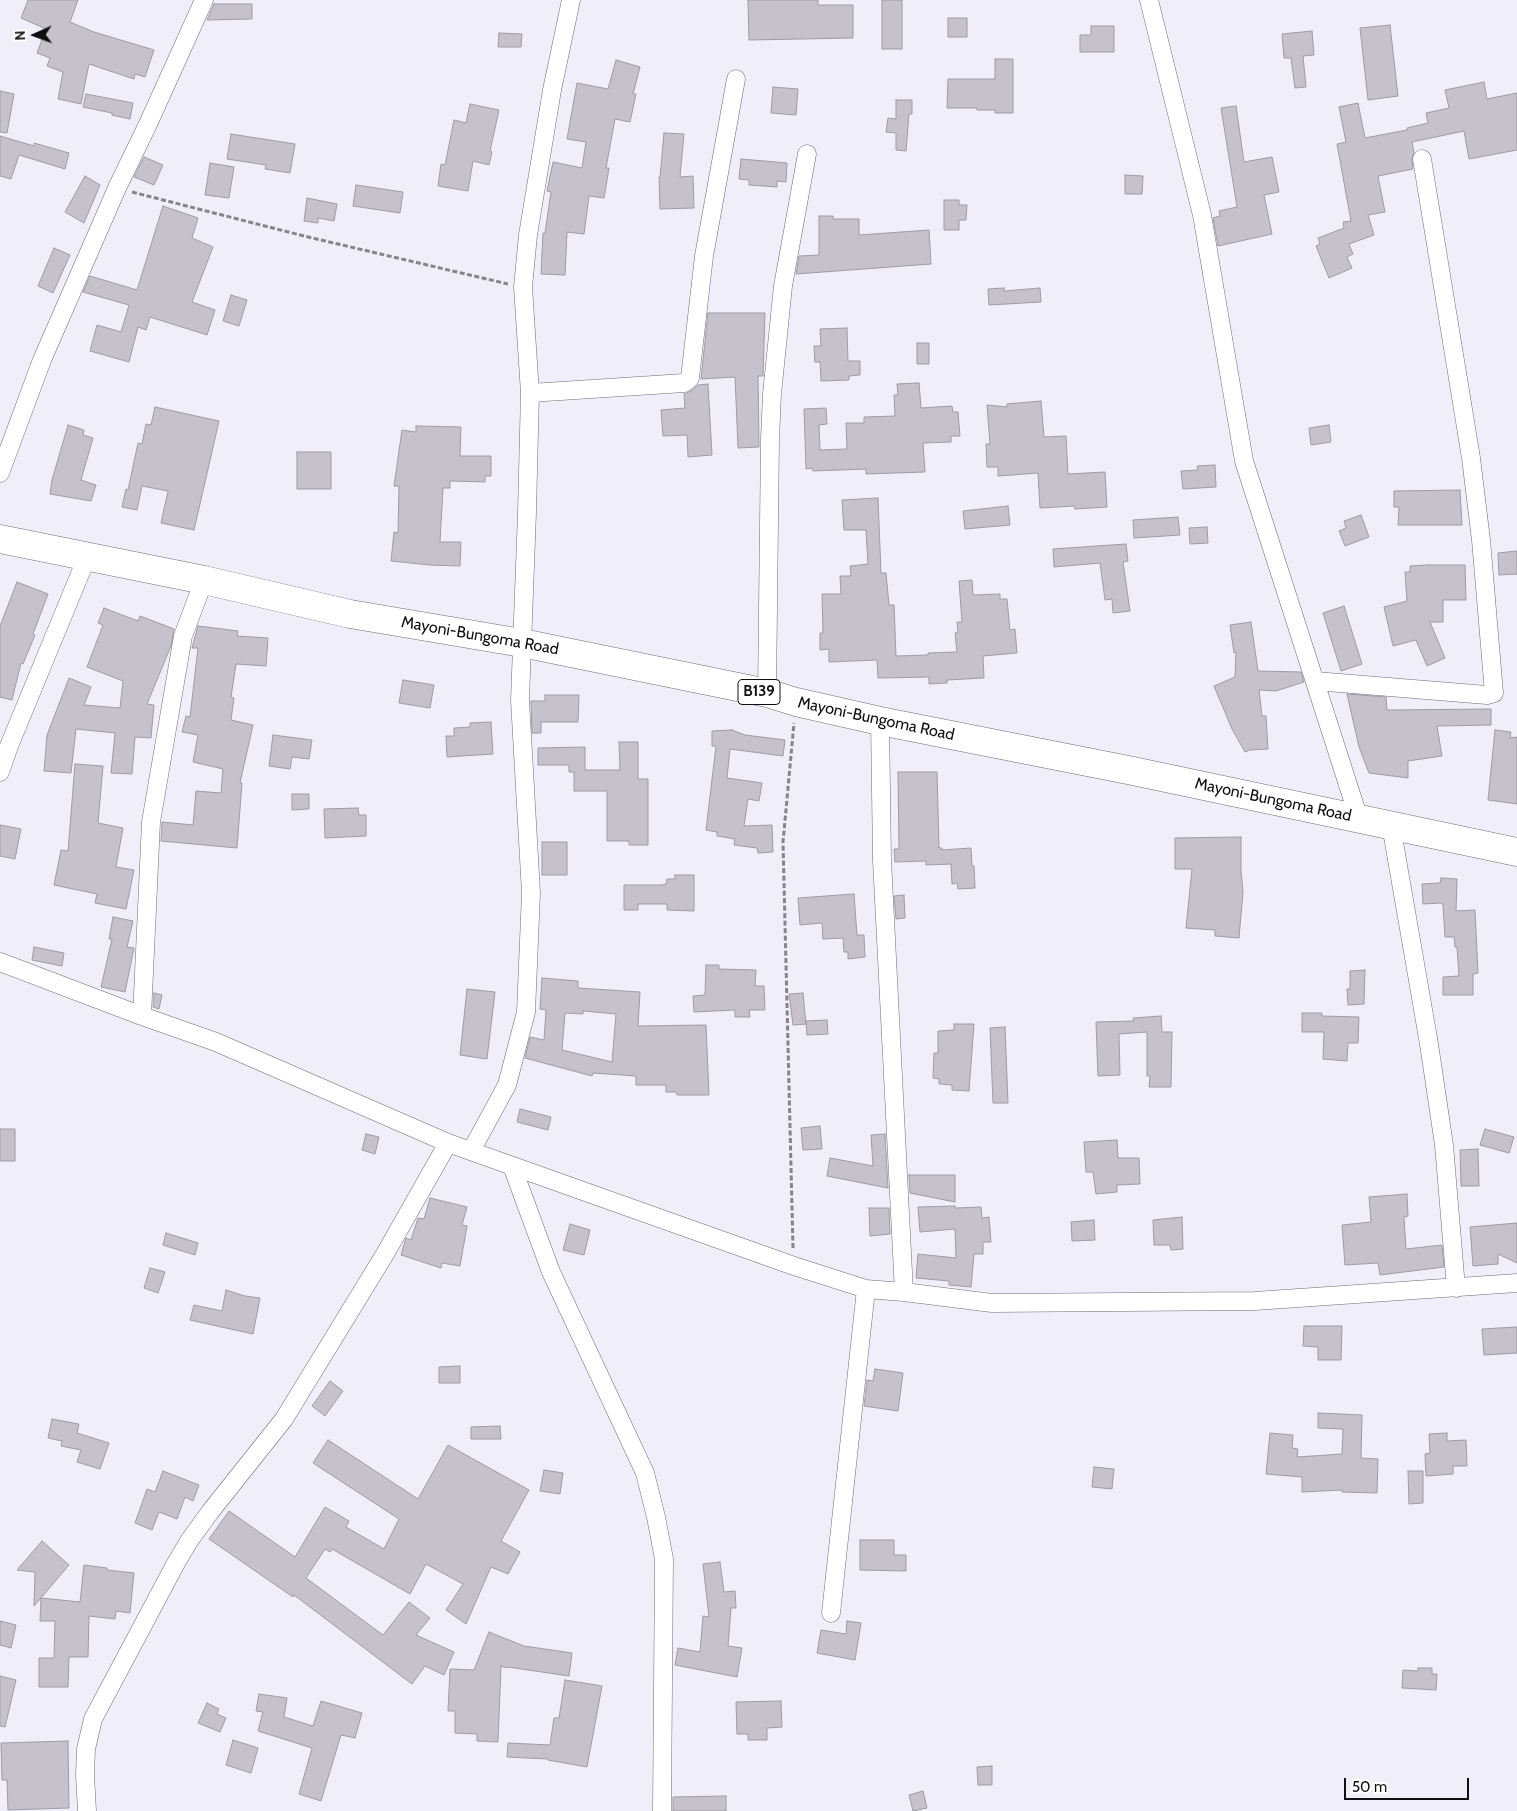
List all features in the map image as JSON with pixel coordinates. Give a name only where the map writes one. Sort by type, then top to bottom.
[{"type":"main road","name":"Mayoni-Bungoma Road","points":[[0,539],[204,580],[350,614],[522,643],[767,693],[796,702],[880,720],[1517,852]]},
{"type":"street","points":[[0,473],[42,360],[117,188],[204,0]]},
{"type":"street","points":[[472,1151],[507,1085],[526,1012],[531,893],[520,700],[530,394],[523,287],[528,235],[551,100],[571,0]]},
{"type":"street","points":[[1149,0],[1202,215],[1244,461],[1359,818]]},
{"type":"street","points":[[530,394],[684,383],[690,378],[704,256],[736,79]]},
{"type":"street","points":[[767,693],[772,394],[783,286],[807,154]]},
{"type":"street","points":[[1315,681],[1487,695],[1494,693],[1481,540],[1471,458],[1422,159]]},
{"type":"street","points":[[0,772],[8,746],[87,557]]},
{"type":"street","points":[[142,1016],[151,822],[183,636],[204,580]]},
{"type":"street","points":[[880,720],[882,860],[904,1292]]},
{"type":"street","points":[[1391,826],[1429,1044],[1444,1145],[1456,1288]]},
{"type":"street","points":[[0,962],[216,1042],[448,1143],[866,1290],[904,1292],[992,1303],[1255,1301],[1517,1283]]},
{"type":"street","points":[[87,1811],[86,1749],[94,1719],[176,1563],[210,1512],[284,1420],[385,1254],[448,1143]]},
{"type":"street","points":[[512,1166],[551,1272],[645,1473],[656,1517],[664,1569],[662,1811]]},
{"type":"street","points":[[831,1613],[866,1290]]},
{"type":"path","points":[[117,188],[304,236],[523,287]]},
{"type":"path","points":[[794,1266],[783,842],[796,702]]},
{"type":"building","points":[[28,0],[78,0],[70,22],[94,32],[154,50],[145,77],[135,74],[134,79],[89,64],[81,104],[58,99],[63,72],[47,66],[50,58],[37,53],[46,29],[21,18]]},
{"type":"building","points":[[748,0],[818,0],[818,5],[853,5],[853,38],[749,40]]},
{"type":"building","points":[[882,0],[902,0],[902,49],[882,49]]},
{"type":"building","points":[[214,4],[252,4],[252,19],[207,20]]},
{"type":"building","points":[[948,18],[967,18],[967,37],[948,37]]},
{"type":"building","points":[[1390,25],[1398,96],[1368,100],[1360,28]]},
{"type":"building","points":[[1091,26],[1114,26],[1114,52],[1080,52],[1080,35],[1091,35]]},
{"type":"building","points":[[1312,31],[1314,55],[1303,56],[1306,87],[1295,88],[1291,58],[1284,58],[1282,34]]},
{"type":"building","points":[[499,33],[522,34],[521,47],[498,47]]},
{"type":"building","points":[[995,59],[1013,59],[1013,113],[995,113],[995,110],[977,110],[977,108],[947,108],[948,79],[995,79]]},
{"type":"building","points":[[616,60],[640,67],[633,94],[636,94],[630,122],[615,119],[606,168],[609,168],[604,198],[589,196],[584,234],[567,232],[565,275],[541,274],[543,233],[545,233],[551,192],[547,191],[553,162],[582,168],[586,142],[567,139],[577,83],[608,89]]},
{"type":"building","points":[[1484,82],[1487,99],[1517,93],[1517,150],[1469,159],[1464,131],[1412,142],[1414,152],[1412,160],[1413,169],[1378,176],[1385,212],[1368,215],[1374,235],[1349,244],[1353,254],[1347,257],[1352,268],[1329,278],[1316,246],[1320,244],[1318,238],[1344,228],[1343,222],[1351,221],[1337,144],[1346,142],[1339,107],[1358,103],[1365,138],[1407,130],[1407,128],[1428,123],[1426,113],[1449,108],[1445,90]]},
{"type":"building","points":[[773,87],[798,89],[796,115],[771,113]]},
{"type":"building","points":[[0,91],[14,94],[7,133],[0,132]]},
{"type":"building","points":[[86,94],[133,103],[130,119],[83,107]]},
{"type":"building","points":[[896,100],[912,100],[912,114],[909,114],[906,151],[896,150],[896,133],[886,132],[888,118],[896,119]]},
{"type":"building","points":[[470,104],[499,110],[490,151],[492,152],[489,165],[473,161],[468,191],[438,186],[441,164],[445,165],[454,120],[466,123]]},
{"type":"building","points":[[1236,106],[1244,162],[1272,157],[1279,192],[1264,195],[1272,234],[1218,246],[1213,218],[1220,216],[1219,211],[1237,207],[1221,108]]},
{"type":"building","points":[[664,133],[684,134],[680,177],[693,176],[694,208],[660,209],[659,177]]},
{"type":"building","points":[[231,134],[295,144],[290,173],[265,169],[266,165],[227,159]]},
{"type":"building","points":[[0,136],[34,146],[34,143],[69,153],[65,169],[19,155],[11,179],[0,176]]},
{"type":"building","points":[[144,157],[163,165],[154,185],[134,177]]},
{"type":"building","points":[[741,159],[787,163],[786,182],[777,181],[777,187],[749,185],[749,180],[739,179]]},
{"type":"building","points":[[210,163],[234,167],[229,198],[205,195]]},
{"type":"building","points":[[1125,175],[1143,176],[1142,194],[1125,194]]},
{"type":"building","points":[[85,176],[100,185],[84,223],[65,212]]},
{"type":"building","points":[[356,185],[403,192],[400,213],[353,206]]},
{"type":"building","points":[[307,198],[337,204],[334,221],[318,218],[318,223],[304,221]]},
{"type":"building","points":[[944,200],[959,200],[959,205],[967,205],[966,220],[959,220],[959,230],[944,230]]},
{"type":"building","points":[[163,206],[198,218],[192,238],[213,247],[192,302],[215,310],[207,335],[150,317],[146,330],[138,327],[129,362],[90,351],[97,325],[121,332],[129,305],[83,292],[90,276],[137,290]]},
{"type":"building","points":[[819,216],[833,216],[833,219],[859,219],[859,235],[929,230],[931,264],[796,274],[799,256],[819,255]]},
{"type":"building","points":[[54,248],[70,255],[53,293],[38,286]]},
{"type":"building","points":[[1004,288],[1004,291],[1040,288],[1041,302],[989,305],[988,289]]},
{"type":"building","points":[[231,295],[247,300],[239,326],[223,321]]},
{"type":"building","points":[[708,313],[765,313],[763,376],[758,376],[759,447],[738,448],[735,377],[701,379]]},
{"type":"building","points":[[847,328],[848,361],[860,361],[860,375],[849,376],[849,380],[821,381],[820,362],[815,362],[814,346],[821,346],[820,329]]},
{"type":"building","points":[[917,343],[929,343],[929,364],[917,364]]},
{"type":"building","points":[[919,383],[921,408],[952,406],[953,412],[958,412],[960,436],[951,436],[951,442],[923,443],[925,472],[866,474],[866,469],[813,471],[812,468],[806,469],[804,409],[826,408],[827,424],[819,425],[820,450],[847,449],[846,423],[864,423],[864,417],[895,416],[894,395],[898,395],[897,384]]},
{"type":"building","points":[[708,384],[712,455],[688,457],[687,435],[663,436],[661,410],[685,408],[684,394],[698,385]]},
{"type":"building","points":[[1041,401],[1044,437],[1066,436],[1068,474],[1105,472],[1107,507],[1075,509],[1074,506],[1040,508],[1038,473],[998,476],[998,467],[987,467],[986,444],[990,444],[987,405],[1007,407],[1007,404]]},
{"type":"building","points":[[155,407],[219,421],[194,530],[161,523],[168,491],[142,486],[137,510],[122,507],[126,489],[128,490],[138,443],[142,444],[146,424],[151,425]]},
{"type":"building","points":[[68,425],[84,430],[83,435],[93,438],[81,480],[96,485],[91,501],[50,494],[52,480]]},
{"type":"building","points":[[1329,425],[1331,442],[1311,445],[1309,428]]},
{"type":"building","points":[[416,426],[461,427],[460,456],[491,456],[491,476],[485,476],[485,482],[450,481],[450,488],[443,488],[440,542],[461,542],[460,566],[391,561],[394,532],[398,533],[399,486],[394,486],[402,430],[416,432]]},
{"type":"building","points":[[297,452],[331,452],[331,489],[297,489]]},
{"type":"building","points":[[1215,465],[1216,487],[1183,489],[1181,471],[1198,470],[1197,466]]},
{"type":"building","points":[[1460,490],[1462,525],[1398,525],[1399,507],[1394,507],[1394,491]]},
{"type":"building","points":[[878,498],[881,573],[886,573],[889,605],[894,605],[896,656],[957,652],[955,633],[958,632],[957,622],[962,622],[959,581],[972,580],[973,595],[1000,594],[1000,599],[1007,599],[1010,630],[1015,629],[1017,653],[983,656],[984,678],[947,680],[947,683],[929,684],[929,677],[878,678],[877,660],[829,662],[829,649],[820,650],[820,633],[823,633],[822,594],[841,594],[840,576],[851,576],[850,566],[868,564],[866,530],[844,530],[842,500]]},
{"type":"building","points":[[1008,506],[1010,525],[965,529],[963,511]]},
{"type":"building","points":[[1361,515],[1369,537],[1345,546],[1339,531],[1346,528],[1344,521]]},
{"type":"building","points":[[1178,517],[1180,535],[1134,538],[1133,520]]},
{"type":"building","points":[[1207,527],[1208,543],[1190,544],[1189,528]]},
{"type":"building","points":[[1126,544],[1128,561],[1123,562],[1130,611],[1113,613],[1112,599],[1105,600],[1100,563],[1054,567],[1053,549]]},
{"type":"building","points":[[1517,551],[1517,574],[1499,575],[1498,553]]},
{"type":"building","points":[[1465,565],[1466,600],[1443,600],[1443,622],[1430,622],[1445,658],[1427,666],[1416,640],[1393,646],[1384,607],[1407,601],[1405,572],[1410,572],[1410,566]]},
{"type":"building","points":[[17,582],[48,594],[33,634],[35,635],[23,664],[21,663],[12,700],[0,697],[0,626]]},
{"type":"building","points":[[1344,606],[1362,664],[1341,671],[1323,613]]},
{"type":"building","points":[[104,608],[138,621],[140,616],[174,629],[171,646],[147,704],[154,705],[151,738],[135,737],[132,774],[111,773],[115,733],[76,729],[71,773],[44,771],[47,735],[69,678],[91,687],[84,705],[120,708],[123,681],[87,667],[103,625],[98,623]]},
{"type":"building","points":[[1251,622],[1258,671],[1301,672],[1304,682],[1276,691],[1259,690],[1262,716],[1266,716],[1268,749],[1245,752],[1232,729],[1214,686],[1235,677],[1236,652],[1234,653],[1230,625]]},
{"type":"building","points":[[198,626],[238,631],[237,636],[268,638],[266,666],[236,664],[231,697],[234,698],[231,720],[253,725],[240,783],[242,783],[237,848],[161,841],[162,822],[193,825],[196,791],[221,793],[223,769],[193,762],[198,735],[182,732],[186,716],[190,717],[198,648],[192,648]]},
{"type":"building","points":[[403,680],[434,685],[430,708],[399,703]]},
{"type":"building","points":[[1347,694],[1386,697],[1387,710],[1491,709],[1491,725],[1437,726],[1442,756],[1408,761],[1408,778],[1369,773],[1359,747]]},
{"type":"building","points":[[545,695],[579,695],[578,722],[541,722],[541,733],[532,733],[531,701],[545,701]]},
{"type":"building","points":[[491,722],[493,754],[447,757],[446,736],[454,736],[454,728],[470,727],[470,723]]},
{"type":"building","points":[[732,730],[745,735],[785,740],[783,756],[730,749],[727,778],[762,783],[759,801],[748,799],[744,826],[772,825],[773,852],[758,853],[757,848],[734,845],[735,839],[717,836],[717,832],[706,830],[716,746],[712,746],[712,731]]},
{"type":"building","points":[[1495,730],[1511,732],[1510,738],[1517,737],[1517,804],[1488,800]]},
{"type":"building","points":[[273,735],[312,740],[309,759],[292,757],[290,769],[269,766]]},
{"type":"building","points":[[619,742],[638,742],[638,779],[648,779],[648,845],[629,845],[629,841],[607,841],[607,791],[574,791],[574,772],[569,772],[569,765],[538,765],[538,748],[585,747],[585,770],[620,770]]},
{"type":"building","points":[[75,764],[103,766],[98,823],[123,828],[116,867],[134,870],[126,909],[95,903],[97,894],[54,885],[61,850],[68,851]]},
{"type":"building","points":[[898,772],[937,772],[939,848],[942,848],[942,850],[971,848],[975,888],[958,889],[957,883],[952,884],[951,864],[926,865],[926,861],[895,862],[894,849],[899,849]]},
{"type":"building","points":[[292,794],[309,794],[309,809],[292,810]]},
{"type":"building","points":[[358,808],[359,815],[366,815],[366,836],[325,838],[324,809]]},
{"type":"building","points":[[0,825],[21,829],[15,859],[0,856]]},
{"type":"building","points":[[1241,837],[1243,892],[1239,938],[1215,936],[1215,930],[1186,928],[1192,869],[1175,869],[1175,838]]},
{"type":"building","points":[[542,842],[567,842],[567,875],[542,875]]},
{"type":"building","points":[[675,875],[694,875],[694,911],[667,910],[667,904],[638,904],[638,910],[624,910],[624,885],[662,885],[666,884],[667,879],[675,879]]},
{"type":"building","points":[[1441,878],[1457,879],[1456,911],[1475,910],[1478,973],[1473,974],[1473,995],[1443,995],[1443,977],[1459,976],[1457,947],[1455,947],[1454,937],[1445,937],[1443,905],[1441,903],[1423,904],[1422,884],[1440,883]]},
{"type":"building","points":[[854,894],[857,935],[864,935],[865,957],[848,959],[848,952],[844,952],[843,938],[823,939],[822,923],[800,925],[798,898]]},
{"type":"building","points":[[904,895],[905,918],[896,919],[894,896]]},
{"type":"building","points":[[113,917],[133,921],[127,947],[134,948],[125,992],[101,987],[112,939],[109,939]]},
{"type":"building","points":[[34,947],[64,953],[62,966],[32,960]]},
{"type":"building","points":[[706,965],[719,965],[719,969],[756,970],[755,986],[764,986],[765,1010],[749,1010],[750,1017],[735,1017],[735,1010],[694,1012],[693,996],[705,995]]},
{"type":"building","points":[[1365,970],[1364,1004],[1348,1005],[1347,989],[1350,989],[1350,971]]},
{"type":"building","points":[[542,978],[578,981],[578,988],[640,992],[638,1026],[706,1025],[709,1095],[677,1095],[676,1092],[666,1092],[666,1085],[636,1085],[636,1076],[593,1073],[592,1076],[525,1058],[530,1037],[544,1040],[546,1010],[540,1009]],"holes":[[[583,1011],[616,1014],[612,1062],[562,1050],[565,1013],[583,1014]]]},
{"type":"building","points":[[467,989],[495,992],[487,1059],[460,1055]]},
{"type":"building","points":[[154,993],[162,995],[159,1009],[153,1007]]},
{"type":"building","points":[[803,993],[806,1024],[793,1025],[789,994]]},
{"type":"building","points":[[1302,1013],[1322,1013],[1322,1016],[1359,1017],[1358,1043],[1348,1043],[1347,1061],[1323,1059],[1324,1032],[1302,1032]]},
{"type":"building","points":[[1161,1016],[1162,1032],[1172,1032],[1171,1087],[1149,1087],[1150,1076],[1147,1076],[1147,1032],[1119,1034],[1120,1075],[1098,1076],[1096,1022],[1134,1021],[1133,1018]]},
{"type":"building","points":[[827,1020],[828,1034],[807,1035],[806,1021]]},
{"type":"building","points":[[954,1024],[974,1024],[969,1091],[952,1090],[952,1085],[939,1084],[939,1079],[933,1078],[934,1053],[938,1053],[938,1031],[954,1030]]},
{"type":"building","points":[[1005,1027],[1008,1103],[993,1103],[990,1028]]},
{"type":"building","points":[[520,1109],[551,1117],[548,1130],[517,1122]]},
{"type":"building","points":[[820,1126],[822,1149],[803,1150],[801,1128]]},
{"type":"building","points":[[0,1129],[15,1129],[15,1161],[0,1161]]},
{"type":"building","points":[[1485,1129],[1514,1137],[1509,1153],[1480,1145]]},
{"type":"building","points":[[366,1134],[379,1137],[375,1154],[362,1150]]},
{"type":"building","points":[[885,1134],[888,1188],[827,1176],[830,1158],[873,1166],[871,1135]]},
{"type":"building","points":[[1117,1140],[1118,1158],[1139,1158],[1140,1184],[1117,1185],[1117,1192],[1096,1194],[1093,1172],[1086,1172],[1084,1142]]},
{"type":"building","points":[[1478,1149],[1479,1186],[1461,1186],[1460,1150]]},
{"type":"building","points":[[909,1175],[955,1175],[955,1202],[910,1193]]},
{"type":"building","points":[[1407,1194],[1408,1216],[1404,1217],[1406,1249],[1442,1245],[1444,1267],[1380,1275],[1378,1263],[1345,1265],[1342,1225],[1371,1222],[1369,1197]]},
{"type":"building","points":[[430,1198],[467,1207],[462,1225],[467,1226],[460,1266],[442,1263],[441,1268],[401,1255],[406,1238],[411,1240],[418,1218],[424,1219]]},
{"type":"building","points":[[955,1206],[955,1208],[981,1207],[982,1218],[989,1217],[991,1242],[983,1242],[983,1254],[974,1254],[971,1287],[949,1285],[949,1281],[916,1278],[918,1254],[956,1258],[955,1229],[920,1232],[918,1207]]},
{"type":"building","points":[[869,1208],[889,1208],[890,1234],[870,1236]]},
{"type":"building","points":[[1182,1217],[1183,1249],[1171,1250],[1170,1245],[1154,1245],[1153,1220]]},
{"type":"building","points":[[1094,1220],[1095,1240],[1072,1241],[1071,1222]]},
{"type":"building","points":[[1517,1223],[1517,1263],[1498,1254],[1498,1264],[1473,1266],[1470,1227]]},
{"type":"building","points":[[570,1224],[590,1230],[584,1255],[563,1250]]},
{"type":"building","points":[[166,1233],[198,1243],[195,1255],[163,1245]]},
{"type":"building","points":[[150,1268],[165,1272],[158,1293],[144,1288]]},
{"type":"building","points":[[226,1290],[260,1298],[253,1334],[190,1320],[194,1305],[222,1311]]},
{"type":"building","points":[[1304,1326],[1342,1326],[1341,1360],[1318,1360],[1318,1347],[1303,1346]]},
{"type":"building","points":[[1517,1327],[1517,1353],[1484,1355],[1482,1329]]},
{"type":"building","points":[[460,1366],[460,1383],[439,1383],[439,1367]]},
{"type":"building","points":[[875,1369],[903,1373],[898,1411],[864,1406],[867,1380],[873,1381]]},
{"type":"building","points":[[330,1381],[343,1391],[325,1416],[312,1406]]},
{"type":"building","points":[[1318,1413],[1362,1415],[1361,1458],[1378,1459],[1377,1493],[1342,1492],[1342,1490],[1302,1492],[1302,1477],[1266,1474],[1270,1433],[1293,1435],[1292,1448],[1298,1449],[1297,1457],[1342,1454],[1343,1429],[1318,1428]]},
{"type":"building","points":[[52,1419],[79,1424],[77,1433],[109,1443],[100,1469],[77,1462],[81,1450],[61,1446],[62,1441],[48,1438]]},
{"type":"building","points":[[500,1426],[501,1439],[471,1439],[471,1427]]},
{"type":"building","points":[[1447,1433],[1447,1441],[1466,1440],[1467,1466],[1453,1466],[1453,1474],[1426,1476],[1425,1454],[1430,1453],[1429,1434]]},
{"type":"building","points":[[328,1440],[418,1499],[448,1445],[529,1490],[501,1541],[520,1552],[508,1574],[491,1567],[466,1624],[446,1610],[463,1584],[426,1564],[410,1594],[332,1549],[330,1552],[325,1549],[306,1578],[383,1635],[409,1602],[430,1618],[416,1635],[454,1652],[444,1675],[425,1666],[412,1684],[294,1595],[293,1597],[209,1539],[229,1511],[295,1557],[325,1507],[349,1521],[346,1527],[384,1549],[399,1519],[313,1463]]},
{"type":"building","points":[[1094,1467],[1114,1469],[1112,1489],[1092,1487]]},
{"type":"building","points":[[544,1470],[563,1473],[560,1494],[540,1491]]},
{"type":"building","points":[[163,1471],[199,1485],[193,1501],[185,1497],[177,1519],[159,1512],[152,1530],[135,1523],[147,1489],[155,1492]]},
{"type":"building","points":[[1408,1471],[1423,1471],[1423,1503],[1409,1504]]},
{"type":"building","points":[[860,1540],[894,1540],[894,1555],[906,1555],[906,1571],[860,1570]]},
{"type":"building","points":[[42,1541],[69,1565],[34,1606],[35,1572],[17,1570]]},
{"type":"building","points":[[720,1562],[724,1592],[735,1591],[736,1608],[731,1608],[728,1646],[742,1648],[737,1677],[675,1665],[678,1648],[700,1652],[703,1616],[709,1617],[703,1564]]},
{"type":"building","points":[[84,1565],[134,1573],[130,1613],[116,1611],[115,1619],[89,1616],[88,1657],[69,1657],[68,1687],[39,1687],[39,1658],[54,1658],[55,1621],[40,1621],[41,1598],[80,1602]]},
{"type":"building","points":[[0,1621],[16,1625],[11,1648],[0,1645]]},
{"type":"building","points":[[847,1621],[861,1623],[855,1660],[817,1653],[821,1630],[846,1634]]},
{"type":"building","points":[[489,1632],[524,1646],[572,1653],[569,1676],[501,1666],[498,1742],[477,1741],[477,1734],[455,1733],[455,1711],[448,1711],[450,1669],[474,1670]]},
{"type":"building","points":[[1418,1668],[1432,1668],[1432,1674],[1437,1674],[1436,1690],[1402,1688],[1403,1670],[1418,1671]]},
{"type":"building","points":[[0,1676],[16,1680],[5,1727],[0,1726]]},
{"type":"building","points":[[565,1680],[602,1686],[587,1767],[548,1759],[507,1757],[508,1743],[550,1745],[554,1718],[559,1718]]},
{"type":"building","points":[[259,1694],[287,1698],[284,1717],[313,1726],[321,1701],[362,1713],[355,1738],[341,1735],[321,1801],[299,1794],[312,1748],[258,1731],[263,1712],[256,1711]]},
{"type":"building","points":[[781,1701],[782,1727],[767,1728],[767,1740],[748,1740],[748,1734],[737,1734],[736,1702]]},
{"type":"building","points":[[207,1703],[219,1709],[217,1714],[226,1718],[220,1732],[198,1723]]},
{"type":"building","points":[[233,1740],[258,1748],[251,1773],[226,1765]]},
{"type":"building","points":[[68,1741],[69,1808],[8,1810],[7,1780],[2,1780],[1,1743]]},
{"type":"building","points":[[992,1766],[992,1785],[978,1785],[977,1767]]},
{"type":"building","points":[[923,1791],[927,1808],[913,1811],[909,1795]]},
{"type":"building","points":[[726,1796],[726,1811],[673,1811],[673,1797]]}]
